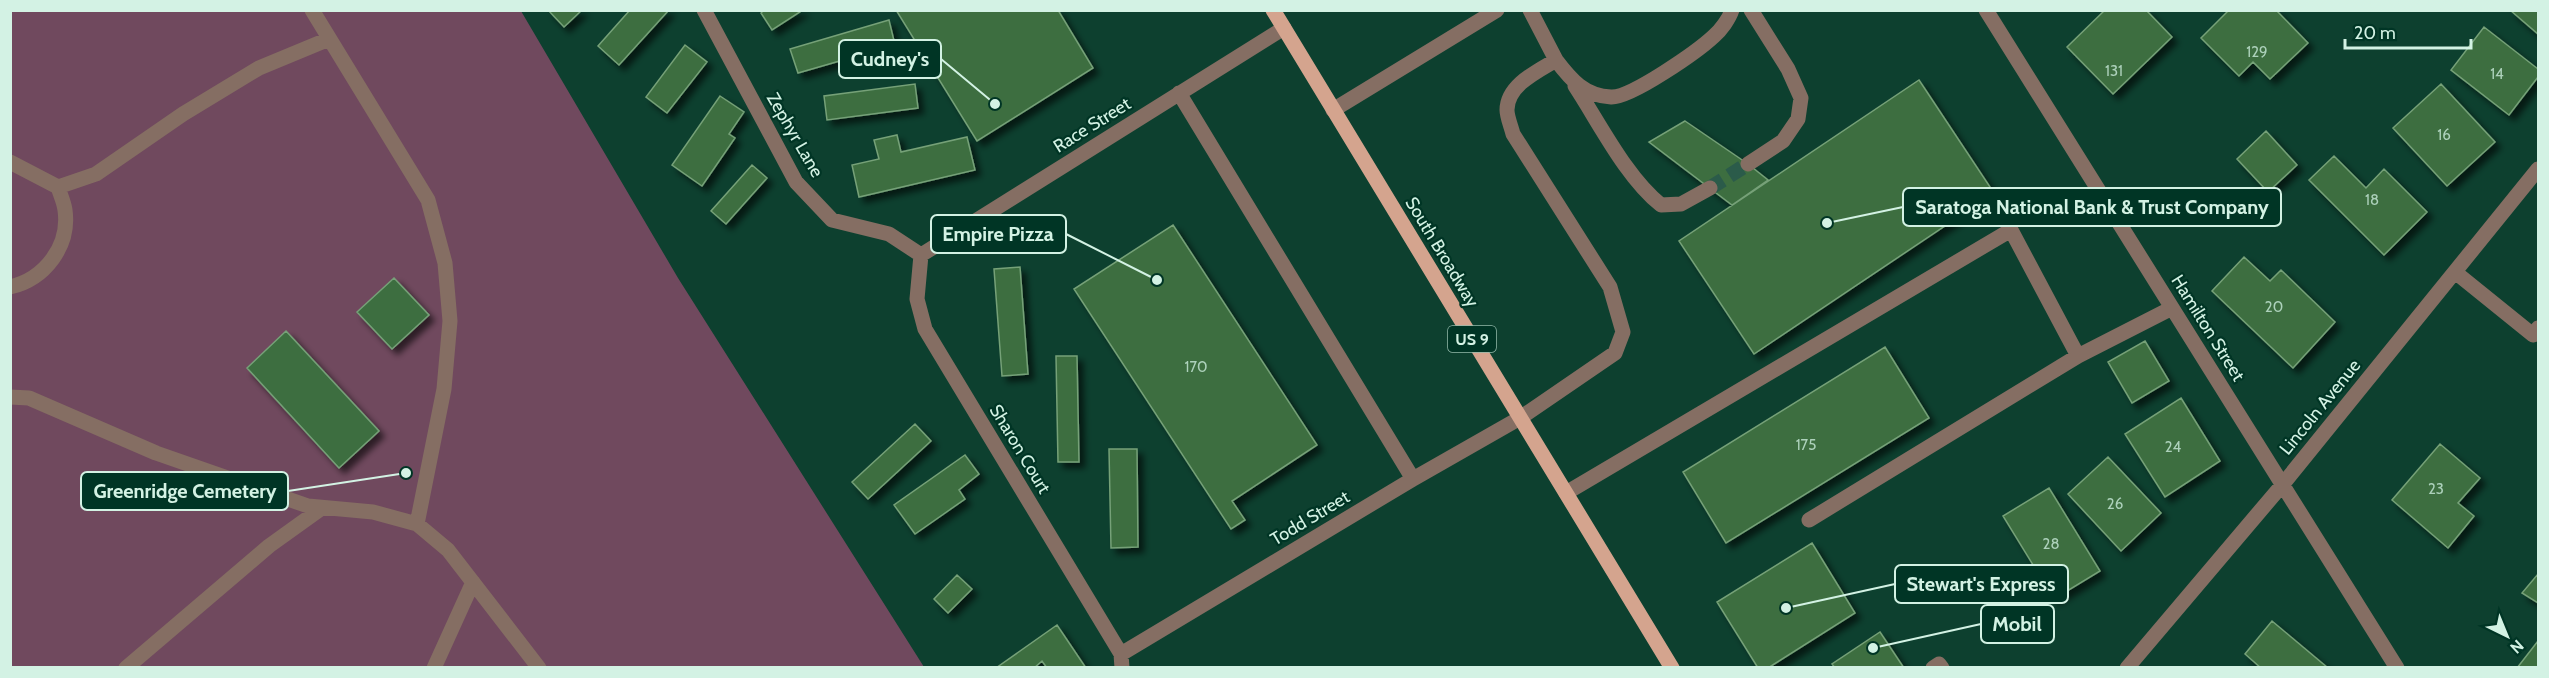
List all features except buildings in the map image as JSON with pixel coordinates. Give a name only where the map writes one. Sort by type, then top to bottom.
[{"type":"main road","name":"South Broadway","points":[[1273,10],[1672,668]]},
{"type":"street","points":[[312,10],[428,200],[445,263],[450,321],[444,389],[417,524]]},
{"type":"street","name":"Zephyr Lane","points":[[704,10],[796,182],[832,220],[888,234],[921,255]]},
{"type":"street","points":[[1333,110],[1497,10]]},
{"type":"street","points":[[1530,10],[1556,60],[1647,194],[1661,205],[1681,204],[1710,188]]},
{"type":"street","points":[[1573,82],[1590,93],[1613,97],[1641,86],[1714,36],[1732,10]]},
{"type":"street","points":[[1748,164],[1783,141],[1798,119],[1801,98],[1788,69],[1751,10]]},
{"type":"street","name":"Hamilton Street","points":[[1986,10],[2397,668]]},
{"type":"street","name":"Race Street","points":[[921,255],[1284,28]]},
{"type":"street","points":[[58,187],[96,174],[183,114],[259,68],[329,39]]},
{"type":"street","name":"Todd Street","points":[[1122,661],[1413,479],[1520,418],[1615,353],[1623,332],[1610,287],[1513,134],[1507,109],[1513,92],[1530,76],[1556,60]]},
{"type":"street","points":[[1179,93],[1413,479]]},
{"type":"street","points":[[10,162],[58,187],[65,209],[64,232],[56,254],[42,272],[22,284],[10,287]]},
{"type":"street","name":"Lincoln Avenue","points":[[2127,668],[2283,484],[2538,169]]},
{"type":"street","points":[[1566,493],[2011,230],[2078,356]]},
{"type":"street","name":"Sharon Court","points":[[921,255],[917,299],[925,329],[1122,661]]},
{"type":"street","points":[[2455,272],[2533,335],[2538,328]]},
{"type":"street","points":[[1809,520],[2078,356],[2172,308]]},
{"type":"street","points":[[10,397],[29,398],[156,453],[309,506],[373,512],[417,524],[448,550],[539,668]]},
{"type":"street","points":[[126,668],[269,546],[322,508]]},
{"type":"street","points":[[434,668],[473,582]]},
{"type":"street","points":[[1933,668],[1939,664],[1942,668]]},
{"type":"shaded area","points":[[10,11],[521,11],[678,278],[924,667],[11,667]]},
{"type":"tunnel","points":[[1710,188],[1748,164]]},
{"type":"place","name":"Cudney's","points":[[995,104]]},
{"type":"place","name":"Saratoga National Bank & Trust Company","points":[[1827,223]]},
{"type":"place","name":"Empire Pizza","points":[[1157,280]]},
{"type":"place","name":"Greenridge Cemetery","points":[[406,473]]},
{"type":"place","name":"Stewart's Express","points":[[1786,608]]},
{"type":"place","name":"Mobil","points":[[1873,648]]}]
